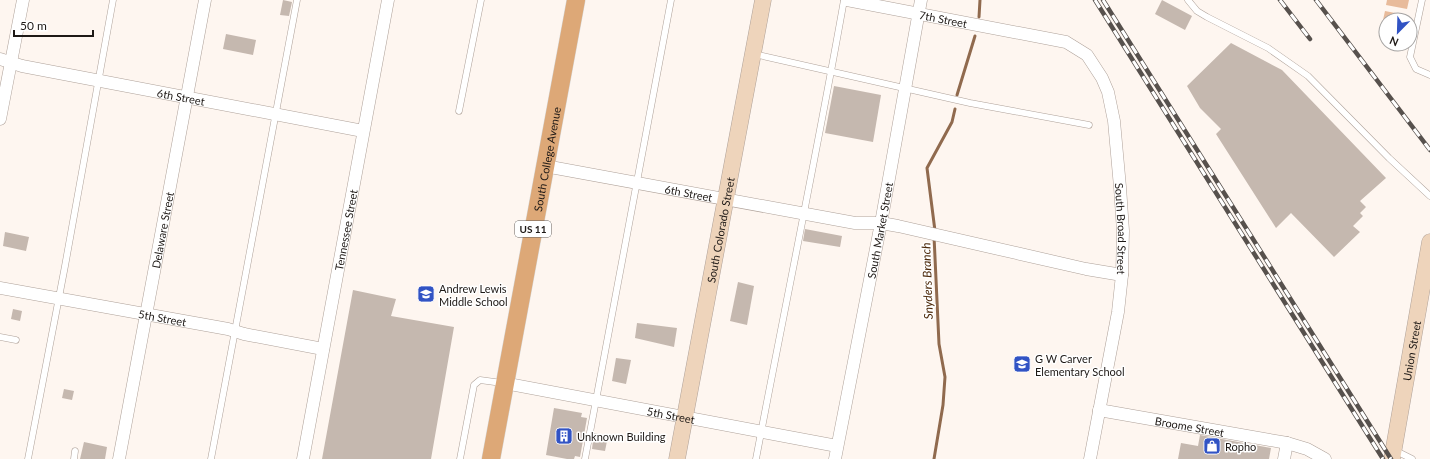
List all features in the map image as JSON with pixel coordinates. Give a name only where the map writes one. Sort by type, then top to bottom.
[{"type":"main road","name":"South College Avenue","points":[[491,459],[576,0]]},
{"type":"street","points":[[0,119],[5,60],[23,0]]},
{"type":"street","name":"Delaware Street","points":[[119,459],[205,0]]},
{"type":"street","name":"Tennessee Street","points":[[303,459],[388,0]]},
{"type":"street","name":"South Colorado Street","points":[[677,459],[763,0]]},
{"type":"street","name":"7th Street","points":[[847,0],[1040,36]]},
{"type":"street","name":"South Market Street","points":[[835,459],[881,223],[921,0]]},
{"type":"street","name":"South Broad Street","points":[[1040,36],[1066,42],[1087,55],[1102,78],[1108,92],[1114,121],[1120,187],[1122,274],[1118,312],[1090,459]]},
{"type":"street","name":"6th Street","points":[[5,60],[98,80],[277,113],[363,131]]},
{"type":"street","name":"6th Street","points":[[545,166],[855,223],[881,223],[1086,269],[1122,274]]},
{"type":"street","name":"Union Street","points":[[1393,454],[1430,242]]},
{"type":"street","name":"5th Street","points":[[0,288],[323,349]]},
{"type":"street","name":"5th Street","points":[[504,383],[837,446]]},
{"type":"street","name":"Broome Street","points":[[1099,410],[1287,443],[1307,449],[1325,459]]},
{"type":"street","points":[[1284,459],[1287,443]]},
{"type":"lane","points":[[28,459],[113,0]]},
{"type":"lane","points":[[211,459],[297,0]]},
{"type":"lane","points":[[459,111],[481,0]]},
{"type":"lane","points":[[584,459],[671,0]]},
{"type":"lane","points":[[756,459],[844,0]]},
{"type":"lane","points":[[1188,0],[1197,11],[1206,17],[1268,48],[1308,76],[1389,158],[1430,196]]},
{"type":"lane","points":[[1422,0],[1410,57],[1416,69],[1430,75]]},
{"type":"lane","points":[[752,53],[970,103],[1089,125]]},
{"type":"lane","points":[[0,338],[16,340]]},
{"type":"lane","points":[[460,459],[474,385],[480,380],[504,383]]},
{"type":"lane","points":[[74,459],[75,451]]},
{"type":"lane","points":[[1393,454],[1412,459]]},
{"type":"shaded area","points":[[1387,0],[1409,0],[1407,9],[1386,5]]},
{"type":"building","points":[[283,0],[292,2],[289,16],[280,15]]},
{"type":"building","points":[[1162,0],[1192,16],[1185,30],[1155,14]]},
{"type":"building","points":[[226,34],[256,40],[253,55],[223,49]]},
{"type":"building","points":[[1231,43],[1282,70],[1386,178],[1360,201],[1366,207],[1360,213],[1363,216],[1353,226],[1360,232],[1334,257],[1291,213],[1276,228],[1216,134],[1221,129],[1200,108],[1187,86]]},
{"type":"building","points":[[834,86],[881,95],[873,142],[825,133]]},
{"type":"building","points":[[805,229],[842,236],[840,247],[803,241]]},
{"type":"building","points":[[5,232],[29,237],[26,251],[3,246]]},
{"type":"building","points":[[738,282],[754,286],[747,325],[730,321]]},
{"type":"building","points":[[353,290],[396,299],[391,316],[454,327],[431,459],[322,459]]},
{"type":"building","points":[[13,309],[22,311],[20,321],[11,319]]},
{"type":"building","points":[[637,323],[677,328],[674,347],[635,338]]},
{"type":"building","points":[[616,358],[631,360],[626,384],[612,381]]},
{"type":"building","points":[[64,389],[74,391],[72,400],[62,398]]},
{"type":"building","name":"Unknown Building","points":[[554,408],[582,413],[581,417],[587,418],[580,457],[575,456],[574,459],[567,459],[546,455]]},
{"type":"building","points":[[594,433],[608,436],[605,451],[592,449]]},
{"type":"building","points":[[1200,435],[1271,448],[1269,459],[1178,459],[1181,443],[1198,446]]},
{"type":"building","points":[[84,442],[107,447],[105,459],[80,459]]},
{"type":"waterway","name":"Snyders Branch","points":[[979,17],[980,0]]},
{"type":"waterway","name":"Snyders Branch","points":[[957,95],[975,36]]},
{"type":"waterway","name":"Snyders Branch","points":[[935,231],[927,168],[952,122],[955,109]]},
{"type":"waterway","name":"Snyders Branch","points":[[934,236],[939,344],[945,377],[943,405],[934,459]]},
{"type":"railway","points":[[1095,0],[1383,459]]},
{"type":"railway","points":[[1103,0],[1391,459]]},
{"type":"railway","points":[[1280,0],[1310,39]]},
{"type":"railway","points":[[1316,0],[1430,150]]},
{"type":"place","name":"Andrew Lewis Middle School","points":[[426,294]]},
{"type":"place","name":"G W Carver Elementary School","points":[[1022,364]]},
{"type":"place","name":"Unknown Building","points":[[564,436]]},
{"type":"place","name":"Ropho","points":[[1212,446]]}]
